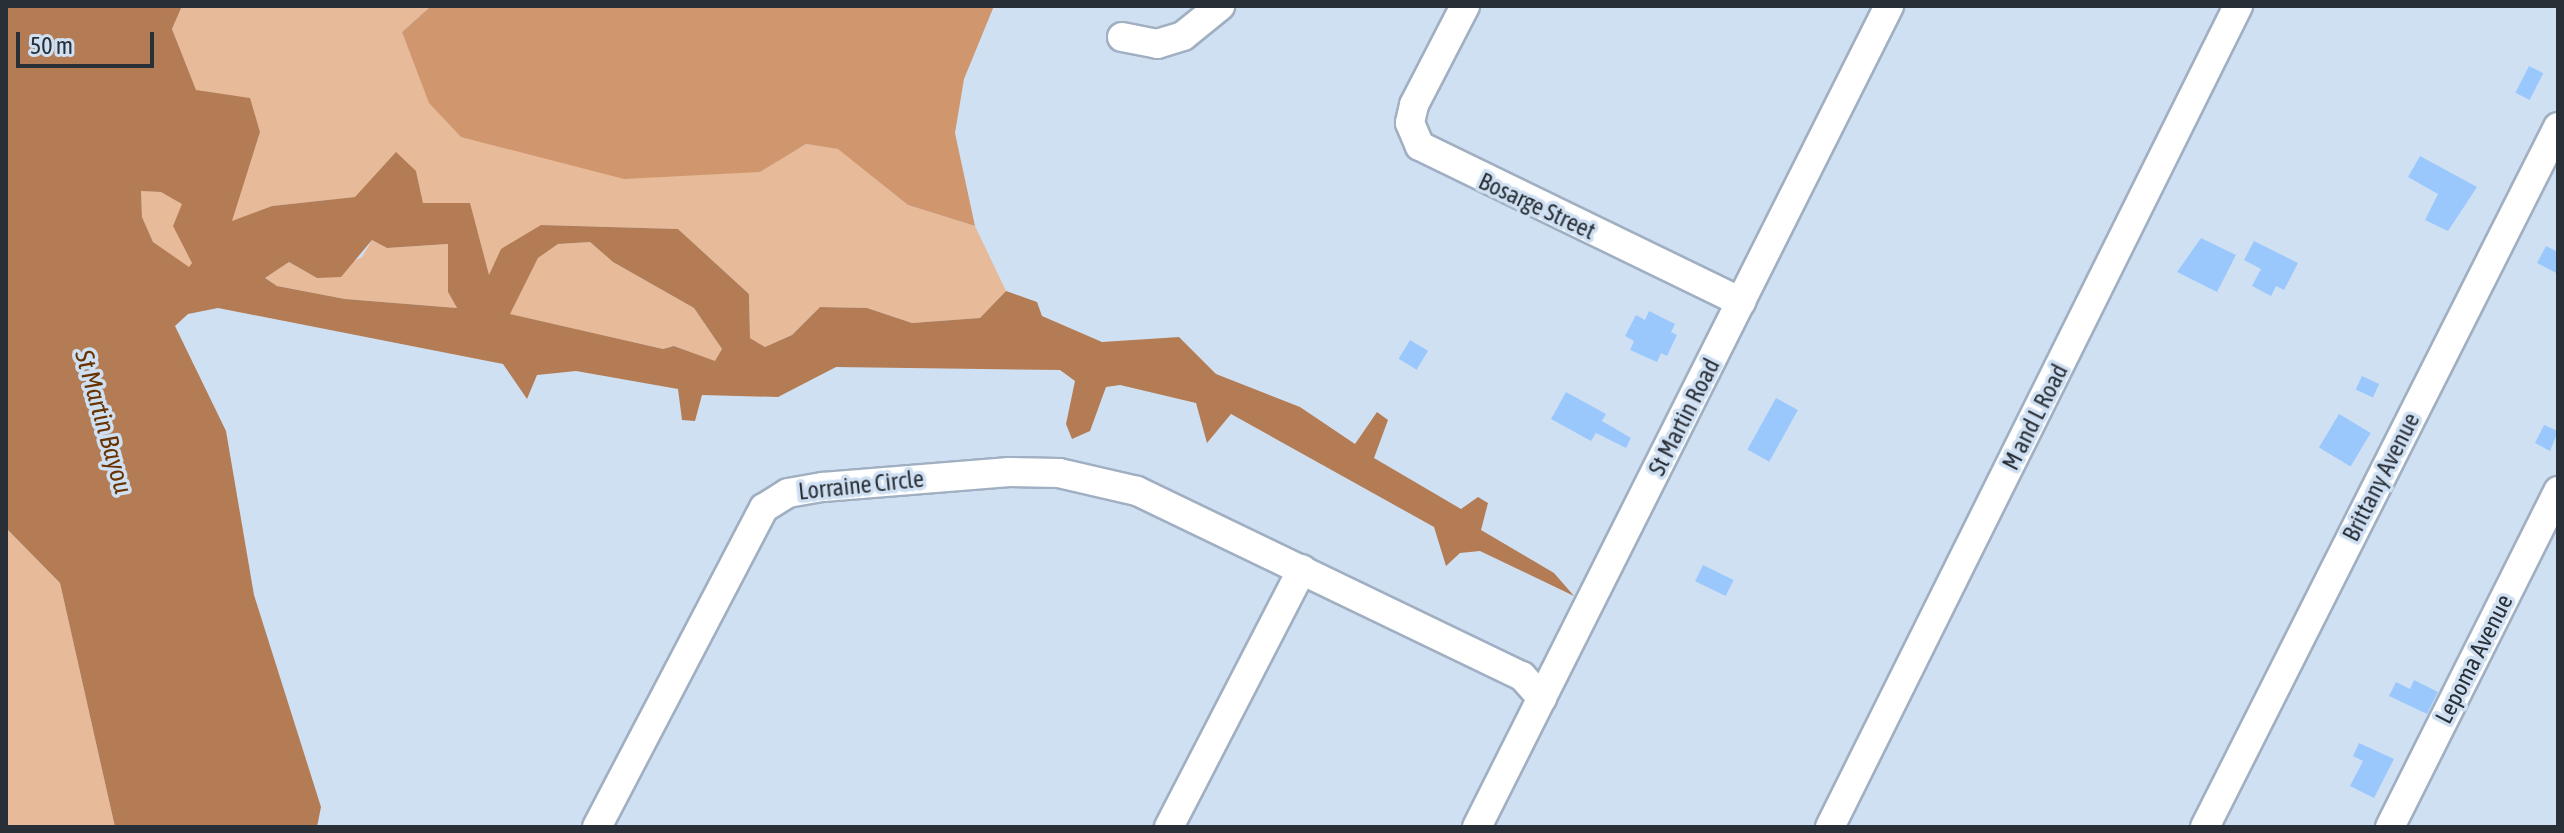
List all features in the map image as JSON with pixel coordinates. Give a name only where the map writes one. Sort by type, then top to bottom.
[{"type":"street","points":[[1122,37],[1157,44],[1183,36],[1205,23],[1220,6]]},
{"type":"street","name":"Bosarge Street","points":[[1465,6],[1410,123],[1428,153],[1741,302]]},
{"type":"street","name":"St Martin Road","points":[[1477,827],[1889,6]]},
{"type":"street","name":"M and L Road","points":[[1830,827],[2238,6]]},
{"type":"street","name":"Brittany Avenue","points":[[2205,827],[2558,127]]},
{"type":"street","name":"Lorraine Circle","points":[[597,827],[659,715],[750,529],[764,508],[788,493],[948,475],[1059,473],[1137,491],[1522,676],[1542,698]]},
{"type":"street","name":"Lepoma Avenue","points":[[2390,827],[2558,491]]},
{"type":"street","points":[[1169,827],[1302,569]]},
{"type":"shaded area","points":[[182,6],[431,6],[402,32],[759,172],[806,144],[839,149],[908,205],[975,226],[1006,291],[980,318],[912,323],[867,308],[820,307],[792,335],[765,347],[750,338],[749,294],[678,229],[541,225],[489,276],[423,203],[416,171],[355,197],[272,206],[231,222],[260,132],[249,98],[196,91],[172,29]]},
{"type":"shaded area","points":[[431,6],[994,6],[964,79],[955,133],[975,226],[908,205],[838,149],[806,144],[760,172],[624,179],[461,137],[429,103],[402,32]]},
{"type":"shaded area","points":[[141,191],[161,192],[183,204],[178,221],[192,263],[189,268],[153,242],[142,217]]},
{"type":"shaded area","points":[[372,240],[387,248],[449,244],[448,292],[457,308],[345,299],[277,286],[265,278],[289,262],[317,278],[362,257]]},
{"type":"shaded area","points":[[590,242],[613,262],[694,308],[722,349],[715,362],[675,346],[663,349],[509,314],[538,258],[558,244]]},
{"type":"shaded area","points":[[6,528],[60,583],[115,827],[6,827]]},
{"type":"water","name":"St Martin Bayou","points":[[6,6],[182,6],[172,29],[196,90],[250,98],[260,132],[232,221],[272,206],[355,197],[396,152],[416,171],[423,203],[470,203],[489,275],[501,249],[541,225],[678,229],[749,294],[750,338],[765,347],[792,335],[820,307],[867,308],[912,323],[980,318],[1006,291],[1037,302],[1042,316],[1102,342],[1179,337],[1216,374],[1300,407],[1355,444],[1377,412],[1388,420],[1374,458],[1461,509],[1478,497],[1488,503],[1481,530],[1554,573],[1574,596],[1480,551],[1460,553],[1446,566],[1434,527],[1231,414],[1207,443],[1196,403],[1120,385],[1106,387],[1090,431],[1072,439],[1066,424],[1075,381],[1060,370],[836,367],[778,397],[702,395],[695,421],[682,420],[678,389],[576,371],[537,375],[527,399],[503,364],[218,308],[188,314],[175,326],[226,431],[254,595],[321,807],[317,827],[115,827],[60,583],[6,528]],"holes":[[[141,191],[161,192],[182,204],[173,226],[192,263],[189,267],[153,242],[142,217]],[[372,240],[387,248],[448,244],[448,292],[457,308],[345,299],[277,286],[265,278],[289,262],[317,278],[341,277]],[[590,242],[613,262],[694,308],[722,349],[715,361],[674,346],[663,349],[510,314],[538,258],[558,244]]]},
{"type":"building","points":[[2529,66],[2543,73],[2530,100],[2515,93]]},
{"type":"building","points":[[2420,156],[2477,187],[2448,231],[2425,220],[2438,194],[2408,177]]},
{"type":"building","points":[[2201,238],[2236,255],[2217,292],[2177,272]]},
{"type":"building","points":[[2254,241],[2298,263],[2284,290],[2276,286],[2271,296],[2252,286],[2261,269],[2244,260]]},
{"type":"building","points":[[2546,246],[2558,252],[2558,274],[2537,263]]},
{"type":"building","points":[[1649,311],[1675,324],[1671,332],[1677,335],[1667,356],[1661,353],[1657,362],[1630,350],[1634,341],[1625,336],[1636,315],[1645,320]]},
{"type":"building","points":[[1410,340],[1428,351],[1417,370],[1399,359]]},
{"type":"building","points":[[2362,376],[2379,384],[2373,398],[2356,390]]},
{"type":"building","points":[[1566,392],[1606,414],[1602,421],[1631,438],[1626,448],[1596,433],[1591,441],[1551,419]]},
{"type":"building","points":[[1776,398],[1798,410],[1769,462],[1747,450]]},
{"type":"building","points":[[2339,414],[2371,433],[2351,466],[2319,447]]},
{"type":"building","points":[[2544,425],[2558,431],[2550,451],[2535,443]]},
{"type":"building","points":[[1703,565],[1734,580],[1726,596],[1695,581]]},
{"type":"building","points":[[2414,680],[2438,692],[2427,714],[2389,696],[2396,682],[2410,689]]},
{"type":"building","points":[[2359,743],[2394,759],[2374,798],[2350,786],[2363,761],[2353,756]]}]
